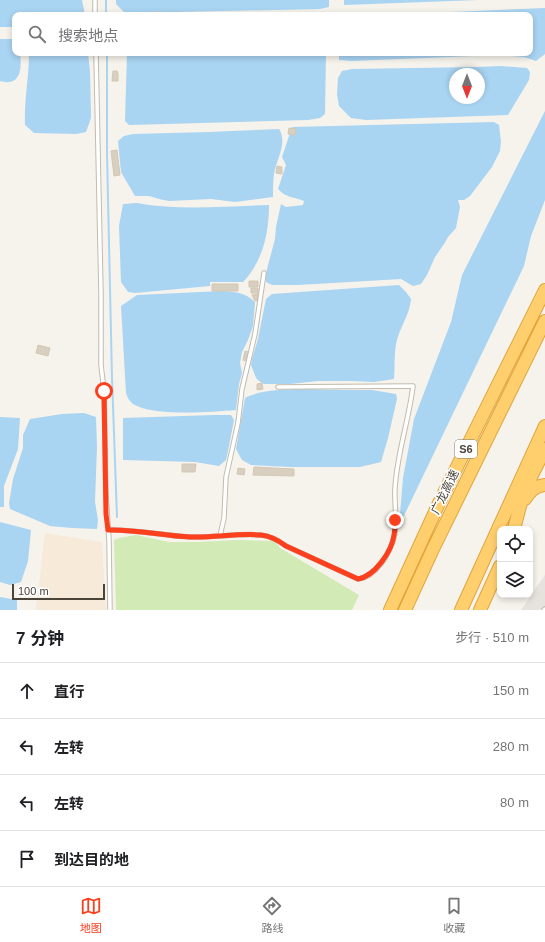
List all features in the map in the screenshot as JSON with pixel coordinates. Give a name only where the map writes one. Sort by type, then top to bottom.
[{"type":"highway","name":"广龙高速","points":[[390,610],[439,503],[545,290]]},
{"type":"highway","name":"广龙高速","points":[[405,610],[432,551],[545,322]]},
{"type":"highway","points":[[461,610],[539,436],[545,426]]},
{"type":"highway","points":[[515,526],[524,491],[545,449]]},
{"type":"highway","points":[[519,508],[531,490],[540,485],[545,485]]},
{"type":"highway","points":[[480,610],[497,573]]},
{"type":"lane","points":[[95,0],[96,12]]},
{"type":"lane","points":[[96,56],[102,365],[110,610]]},
{"type":"lane","points":[[220,536],[224,518],[226,477],[238,424],[242,390],[255,334],[264,273]]},
{"type":"lane","points":[[108,530],[140,531],[170,536],[191,537],[262,535],[276,538],[286,546],[358,579],[364,578],[371,574],[381,563],[389,550],[394,536],[395,489],[413,386],[278,387]]},
{"type":"shaded area","points":[[45,533],[102,542],[106,610],[36,610]]},
{"type":"shaded area","points":[[545,575],[545,610],[521,610],[529,598],[533,598],[533,592]]},
{"type":"green space","points":[[136,535],[169,542],[236,540],[275,541],[280,548],[359,595],[352,610],[116,610],[114,540]]},
{"type":"water","points":[[0,0],[82,0],[84,12],[12,12],[12,27],[0,27]]},
{"type":"water","points":[[116,0],[329,0],[329,7],[320,9],[174,12],[124,12],[116,4]]},
{"type":"water","points":[[344,0],[479,0],[344,5]]},
{"type":"water","points":[[545,8],[545,54],[536,61],[524,57],[511,56],[533,56],[533,12],[451,12]]},
{"type":"water","points":[[0,39],[12,39],[12,56],[20,56],[21,65],[19,75],[12,81],[0,81]]},
{"type":"water","points":[[29,56],[88,56],[91,118],[86,132],[76,134],[34,133],[25,125]]},
{"type":"water","points":[[127,56],[326,56],[325,114],[320,118],[308,120],[129,125],[125,121]]},
{"type":"water","points":[[339,56],[474,56],[352,61],[339,60]]},
{"type":"water","points":[[501,66],[527,68],[530,72],[529,80],[508,115],[366,120],[351,118],[339,106],[337,95],[338,78],[342,71],[352,69]]},
{"type":"water","points":[[545,111],[545,200],[531,236],[524,266],[399,526],[403,478],[414,419],[451,322],[462,275]]},
{"type":"water","points":[[494,122],[499,125],[501,142],[500,151],[492,167],[470,196],[464,200],[458,200],[460,207],[456,228],[448,237],[435,257],[421,284],[413,286],[401,279],[298,285],[272,285],[266,282],[266,273],[275,239],[281,204],[286,207],[303,205],[304,201],[288,196],[278,189],[286,165],[282,157],[292,127]]},
{"type":"water","points":[[279,129],[282,146],[274,174],[273,197],[235,202],[211,199],[169,201],[149,196],[135,196],[121,172],[118,141],[124,136],[133,134]]},
{"type":"water","points":[[137,203],[170,207],[269,205],[268,226],[264,246],[256,265],[243,282],[210,282],[210,286],[135,293],[128,292],[121,282],[119,226],[123,204]]},
{"type":"water","points":[[399,285],[411,299],[409,311],[399,332],[396,344],[394,379],[374,382],[318,381],[290,384],[264,384],[256,378],[251,365],[252,359],[258,339],[266,299],[272,294]]},
{"type":"water","points":[[222,291],[244,294],[255,302],[253,326],[242,352],[240,363],[242,373],[239,384],[236,410],[171,412],[147,409],[133,404],[126,393],[121,306],[137,295]]},
{"type":"water","points":[[305,389],[372,390],[396,394],[397,399],[381,462],[360,467],[290,467],[251,465],[242,460],[236,449],[245,398],[254,394],[278,390]]},
{"type":"water","points":[[84,413],[96,417],[97,447],[95,502],[98,520],[97,529],[50,526],[10,509],[9,503],[13,479],[23,448],[23,435],[30,419],[62,414]]},
{"type":"water","points":[[231,415],[234,420],[226,460],[219,466],[195,462],[123,460],[123,418]]},
{"type":"water","points":[[0,417],[20,418],[18,449],[4,486],[4,507],[0,507]]},
{"type":"water","points":[[0,522],[31,530],[28,561],[21,582],[10,585],[0,582]]},
{"type":"water","points":[[0,597],[17,600],[17,610],[0,610]]},
{"type":"building","points":[[113,71],[117,71],[118,73],[118,81],[112,81]]},
{"type":"building","points":[[289,128],[296,129],[295,135],[288,134]]},
{"type":"building","points":[[117,150],[120,175],[114,176],[111,151]]},
{"type":"building","points":[[277,166],[282,167],[282,174],[276,173]]},
{"type":"building","points":[[249,281],[258,281],[258,287],[249,287]]},
{"type":"building","points":[[212,284],[238,284],[238,291],[212,291]]},
{"type":"building","points":[[251,288],[258,288],[258,293],[251,293]]},
{"type":"building","points":[[258,294],[259,300],[255,301],[252,295]]},
{"type":"building","points":[[38,345],[50,348],[48,356],[36,353]]},
{"type":"building","points":[[245,351],[249,352],[247,361],[243,360]]},
{"type":"building","points":[[262,383],[263,389],[257,390],[257,384]]},
{"type":"building","points":[[182,464],[196,464],[195,472],[182,472]]},
{"type":"building","points":[[254,467],[294,469],[294,476],[253,475]]},
{"type":"building","points":[[238,468],[245,469],[244,475],[237,474]]},
{"type":"waterway","points":[[106,0],[106,12]]},
{"type":"waterway","points":[[107,56],[107,153],[117,517]]},
{"type":"route","points":[[104,391],[106,514],[108,530],[140,531],[170,536],[191,537],[262,535],[276,538],[286,546],[358,579],[364,578],[371,574],[381,563],[389,550],[394,536],[395,520]]}]
